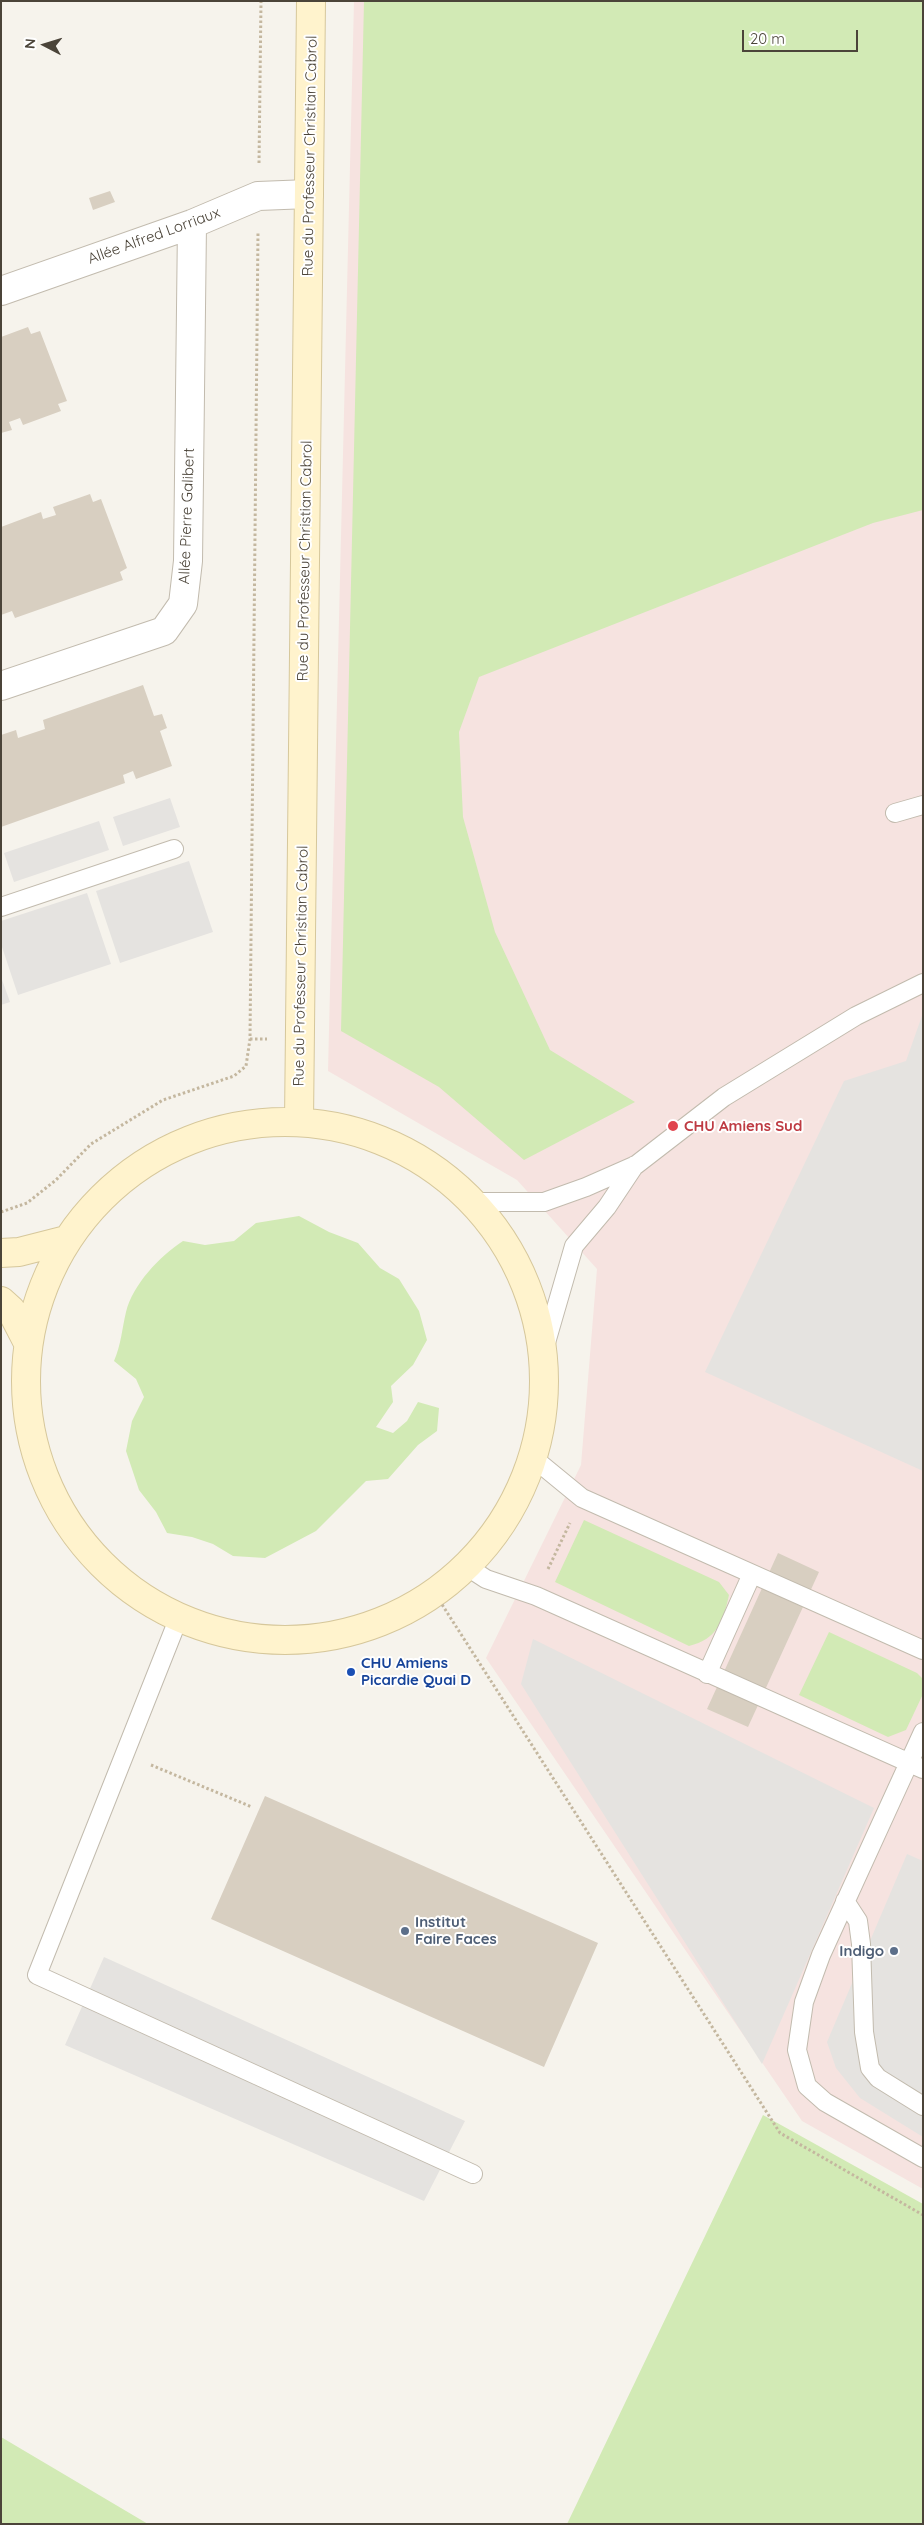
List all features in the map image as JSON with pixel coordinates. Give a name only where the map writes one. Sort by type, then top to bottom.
[{"type":"street","name":"Rue du Professeur Christian Cabrol","points":[[299,1120],[311,1]]},
{"type":"street","name":"Allée Alfred Lorriaux","points":[[1,291],[192,224],[258,196],[309,194]]},
{"type":"street","name":"Allée Pierre Galibert","points":[[1,686],[164,631],[183,604],[188,561],[192,224]]},
{"type":"street","points":[[299,1120],[364,1132],[423,1160],[474,1202],[521,1272],[543,1353],[543,1406],[532,1457],[512,1504],[494,1533],[466,1566],[434,1592],[400,1614],[347,1636],[310,1639],[243,1637],[179,1617],[122,1583],[76,1534],[62,1512],[32,1448],[27,1410],[28,1343],[41,1290],[66,1240],[110,1188],[166,1148],[231,1126],[299,1120]]},
{"type":"street","points":[[1,1253],[19,1252],[66,1240]]},
{"type":"street","points":[[1,1301],[11,1310],[28,1343]]},
{"type":"lane","points":[[895,812],[923,805]]},
{"type":"lane","points":[[1,908],[174,849]]},
{"type":"lane","points":[[474,1202],[544,1202],[586,1187],[636,1165],[724,1098],[856,1016],[923,983]]},
{"type":"lane","points":[[543,1353],[574,1246],[607,1207],[636,1165]]},
{"type":"lane","points":[[532,1457],[582,1498],[923,1650]]},
{"type":"lane","points":[[466,1566],[486,1579],[536,1596],[916,1766]]},
{"type":"lane","points":[[707,1674],[752,1574]]},
{"type":"lane","points":[[179,1617],[37,1975],[473,2174]]},
{"type":"lane","points":[[923,1732],[916,1766],[845,1901],[821,1955],[804,2002],[797,2050],[806,2086],[824,2102],[923,2158]]},
{"type":"lane","points":[[845,1901],[858,1921],[864,2032],[870,2068],[878,2078],[923,2106]]},
{"type":"path","points":[[1,1212],[27,1203],[56,1180],[91,1144],[163,1100],[234,1076],[246,1066],[250,1039],[261,1]]},
{"type":"path","points":[[536,1596],[582,1498]]},
{"type":"path","points":[[434,1592],[780,2133],[923,2215]]},
{"type":"path","points":[[124,1754],[252,1807]]},
{"type":"shaded area","name":"CHU Amiens Sud","points":[[354,1],[685,1],[923,99],[923,2189],[802,2121],[486,1658],[581,1465],[597,1269],[517,1180],[328,1071]]},
{"type":"shaded area","points":[[170,798],[180,827],[123,846],[113,817]]},
{"type":"shaded area","points":[[99,821],[109,850],[14,882],[4,853]]},
{"type":"shaded area","points":[[189,861],[213,932],[120,963],[96,891]]},
{"type":"shaded area","points":[[87,893],[111,964],[18,995],[1,944],[1,921]]},
{"type":"shaded area","points":[[1,977],[10,1002],[1,1005]]},
{"type":"shaded area","points":[[923,1013],[923,1471],[705,1372],[844,1081],[906,1061]]},
{"type":"shaded area","points":[[533,1639],[874,1808],[762,2064],[521,1684]]},
{"type":"shaded area","name":"Indigo","points":[[907,1854],[923,1861],[923,2137],[860,2098],[836,2068],[827,2042]]},
{"type":"shaded area","points":[[104,1957],[465,2121],[424,2201],[65,2045]]},
{"type":"green space","points":[[364,1],[923,1],[923,510],[873,523],[479,677],[459,732],[463,817],[495,932],[550,1050],[635,1102],[524,1160],[439,1087],[341,1031]]},
{"type":"green space","points":[[299,1216],[329,1232],[358,1243],[380,1268],[399,1279],[419,1311],[427,1340],[413,1365],[391,1386],[393,1402],[376,1427],[393,1433],[407,1421],[418,1402],[439,1408],[437,1431],[418,1445],[388,1479],[366,1481],[316,1531],[265,1558],[233,1556],[213,1544],[192,1537],[167,1533],[156,1512],[139,1490],[126,1451],[132,1421],[144,1397],[136,1379],[114,1361],[120,1343],[126,1312],[135,1291],[148,1272],[165,1254],[183,1241],[205,1245],[234,1241],[256,1223]]},
{"type":"green space","points":[[584,1520],[719,1582],[729,1595],[721,1621],[712,1634],[699,1643],[689,1646],[555,1582]]},
{"type":"green space","points":[[829,1632],[917,1673],[923,1679],[923,1694],[906,1730],[888,1737],[799,1695]]},
{"type":"green space","points":[[763,2115],[923,2204],[923,2524],[567,2524]]},
{"type":"green space","points":[[1,2437],[148,2524],[1,2524]]},
{"type":"building","points":[[110,191],[115,202],[93,210],[89,198]]},
{"type":"building","points":[[28,327],[31,334],[40,331],[67,401],[58,404],[61,411],[23,425],[20,418],[9,422],[12,430],[1,433],[1,337]]},
{"type":"building","points":[[90,494],[93,502],[101,499],[127,568],[120,572],[123,580],[15,618],[12,611],[1,615],[1,527],[41,512],[43,519],[56,515],[53,507]]},
{"type":"building","points":[[143,685],[154,716],[162,714],[167,728],[160,731],[172,766],[136,779],[133,771],[123,775],[125,783],[1,827],[1,735],[16,730],[18,738],[45,729],[43,720]]},
{"type":"building","points":[[778,1553],[819,1572],[748,1727],[707,1709]]},
{"type":"building","name":"Institut Faire Faces","points":[[265,1796],[598,1943],[544,2067],[211,1919]]},
{"type":"place","name":"CHU Amiens Sud","points":[[673,1126]]},
{"type":"place","name":"CHU Amiens Picardie Quai D","points":[[351,1672]]},
{"type":"place","name":"Institut Faire Faces","points":[[405,1931]]},
{"type":"place","name":"Indigo","points":[[894,1951]]}]
